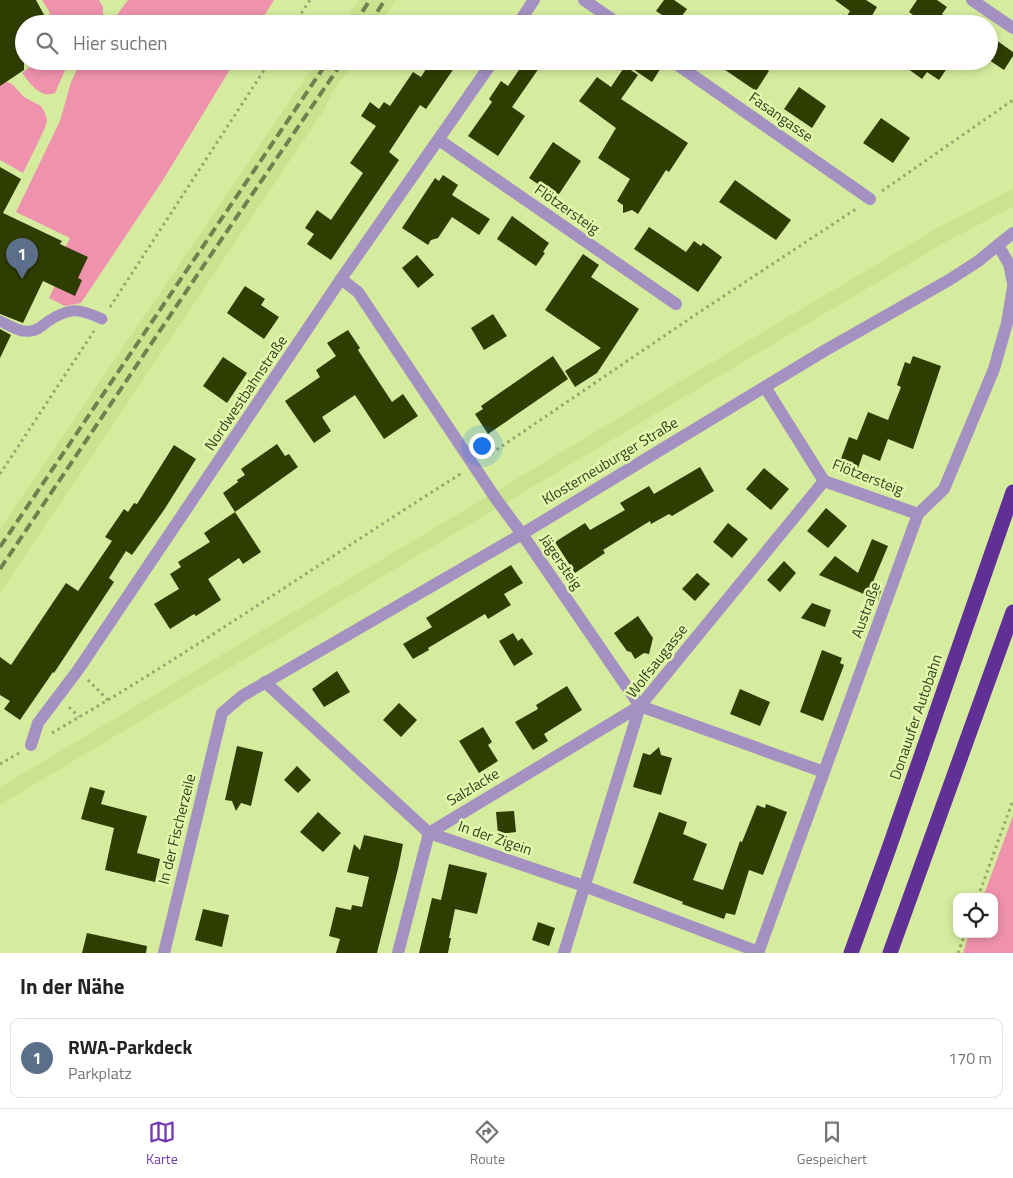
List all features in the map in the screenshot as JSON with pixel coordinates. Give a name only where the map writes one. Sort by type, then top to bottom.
[{"type":"highway","name":"Donauufer Autobahn","points":[[851,953],[1013,492]]},
{"type":"highway","points":[[890,953],[1013,612]]},
{"type":"street","points":[[524,15],[534,0]]},
{"type":"street","points":[[584,0],[605,15]]},
{"type":"street","points":[[972,0],[994,15]]},
{"type":"street","points":[[998,18],[1013,28]]},
{"type":"street","name":"Nordwestbahnstraße","points":[[31,745],[38,723],[78,670],[341,279],[487,70]]},
{"type":"street","name":"Fasangasse","points":[[685,70],[870,199]]},
{"type":"street","name":"Flötzersteig","points":[[439,140],[676,304]]},
{"type":"street","name":"Klosterneuburger Straße","points":[[222,713],[242,696],[265,682],[522,534],[764,387],[949,280],[1013,233]]},
{"type":"street","points":[[998,245],[1009,264],[1013,283]]},
{"type":"street","name":"Jägersteig","points":[[341,279],[358,292],[474,466],[640,706]]},
{"type":"street","name":"Austraße","points":[[758,952],[918,514],[944,489],[994,368],[1007,323],[1013,287]]},
{"type":"street","name":"Flötzersteig","points":[[764,387],[824,481],[918,514]]},
{"type":"street","name":"Wolfsaugasse","points":[[564,953],[640,706],[824,481]]},
{"type":"street","name":"In der Zigein","points":[[265,682],[429,833],[584,886],[758,952]]},
{"type":"street","points":[[640,706],[824,772]]},
{"type":"street","name":"Salzlacke","points":[[429,833],[640,706]]},
{"type":"street","name":"In der Fischerzeile","points":[[164,953],[222,713]]},
{"type":"street","points":[[398,953],[429,833]]},
{"type":"lane","points":[[0,321],[22,331],[29,332],[37,330],[65,311],[88,312],[102,319]]},
{"type":"path","points":[[300,15],[310,0]]},
{"type":"path","points":[[0,474],[264,70]]},
{"type":"path","points":[[0,764],[108,700],[283,591],[348,546],[474,466],[692,317],[870,199],[1013,100]]},
{"type":"path","points":[[78,670],[108,700]]},
{"type":"path","points":[[979,893],[1013,800]]},
{"type":"path","points":[[958,953],[964,938]]},
{"type":"shaded area","points":[[42,0],[99,0],[103,7],[103,15],[50,15]]},
{"type":"shaded area","points":[[128,0],[274,0],[265,15],[117,15]]},
{"type":"shaded area","points":[[359,0],[396,0],[385,15],[349,15]]},
{"type":"shaded area","points":[[26,70],[65,70],[55,93],[50,94],[45,94],[36,89],[22,73]]},
{"type":"shaded area","points":[[77,70],[230,70],[163,180],[81,303],[65,306],[49,298],[55,285],[49,282],[70,238],[16,212],[60,121],[71,82]]},
{"type":"shaded area","points":[[311,70],[348,70],[332,93],[324,110],[0,593],[0,529]]},
{"type":"shaded area","points":[[2,79],[13,85],[24,97],[41,106],[47,120],[23,173],[0,160],[0,80]]},
{"type":"shaded area","points":[[1013,189],[1013,207],[947,241],[0,805],[0,787],[939,227]]},
{"type":"shaded area","points":[[1013,816],[1013,953],[963,953],[968,938],[998,938],[998,893],[984,893]]},
{"type":"building","points":[[0,0],[36,0],[44,15],[15,15],[15,70],[24,70],[0,86]]},
{"type":"building","points":[[664,0],[674,0],[687,9],[683,15],[662,15],[656,11]]},
{"type":"building","points":[[835,0],[866,0],[877,7],[872,15],[848,15],[850,11]]},
{"type":"building","points":[[917,0],[937,0],[947,7],[942,14],[943,15],[913,15],[909,12]]},
{"type":"building","points":[[998,41],[1013,52],[1013,56],[1004,70],[998,66]]},
{"type":"building","points":[[425,70],[453,70],[426,109],[420,105],[389,152],[399,160],[331,260],[307,244],[314,234],[305,228],[317,210],[331,220],[363,173],[350,163],[376,126],[361,116],[370,102],[379,109],[384,102],[390,106],[413,72],[421,77]]},
{"type":"building","points":[[519,70],[538,70],[512,107],[525,116],[498,156],[468,136],[492,102],[489,99],[501,81],[508,86]]},
{"type":"building","points":[[622,70],[631,70],[638,75],[621,99],[688,143],[669,172],[666,170],[638,214],[632,210],[623,213],[623,205],[617,201],[630,179],[598,158],[616,128],[579,101],[597,77],[611,87]]},
{"type":"building","points":[[634,70],[660,70],[652,82]]},
{"type":"building","points":[[725,70],[768,70],[769,71],[756,91]]},
{"type":"building","points":[[910,70],[946,70],[939,80],[927,72],[922,79]]},
{"type":"building","points":[[799,87],[826,106],[812,128],[784,109]]},
{"type":"building","points":[[881,118],[910,138],[893,163],[863,143]]},
{"type":"building","points":[[553,142],[581,161],[557,197],[529,178]]},
{"type":"building","points":[[0,167],[21,179],[3,213],[62,241],[60,244],[88,257],[78,278],[82,280],[75,296],[43,281],[23,323],[0,314]]},
{"type":"building","points":[[443,175],[458,185],[452,195],[490,219],[479,235],[452,217],[438,238],[431,240],[428,245],[402,228],[435,178],[439,181]]},
{"type":"building","points":[[735,180],[791,220],[776,240],[719,202]]},
{"type":"building","points":[[512,216],[549,243],[536,266],[497,239]]},
{"type":"building","points":[[649,227],[686,252],[694,241],[701,246],[703,243],[722,257],[698,292],[634,249]]},
{"type":"building","points":[[583,254],[599,265],[591,277],[639,309],[597,373],[575,387],[565,371],[601,348],[545,310]]},
{"type":"building","points":[[417,255],[434,275],[418,288],[402,268]]},
{"type":"building","points":[[245,286],[265,299],[261,305],[279,317],[264,339],[227,313]]},
{"type":"building","points":[[493,314],[507,336],[484,350],[471,328]]},
{"type":"building","points":[[0,329],[11,335],[0,358]]},
{"type":"building","points":[[348,330],[360,348],[358,350],[392,402],[403,394],[418,416],[384,439],[355,395],[322,417],[331,431],[314,443],[285,401],[320,377],[316,370],[336,356],[327,343]]},
{"type":"building","points":[[553,356],[568,379],[488,434],[475,414],[483,409],[481,406]]},
{"type":"building","points":[[913,356],[941,366],[913,449],[888,439],[880,461],[863,454],[857,471],[839,464],[849,437],[857,440],[868,412],[888,420],[901,387],[897,385],[905,362],[910,364]]},
{"type":"building","points":[[223,357],[247,373],[227,403],[203,386]]},
{"type":"building","points":[[277,444],[285,456],[289,454],[298,467],[235,512],[223,493],[245,475],[241,469]]},
{"type":"building","points":[[174,445],[196,459],[164,510],[132,555],[126,551],[109,578],[114,582],[54,673],[20,720],[4,709],[10,701],[0,695],[0,657],[11,665],[66,583],[78,591],[112,541],[105,537],[124,509],[128,512],[134,503],[137,504]]},
{"type":"building","points":[[700,467],[714,491],[672,516],[669,514],[651,524],[650,521],[603,550],[605,553],[575,573],[555,542],[585,523],[590,530],[625,510],[620,503],[649,486],[654,494]]},
{"type":"building","points":[[764,468],[789,489],[771,510],[746,489]]},
{"type":"building","points":[[826,508],[847,526],[828,548],[807,531]]},
{"type":"building","points":[[235,512],[261,552],[243,564],[239,558],[208,579],[221,600],[196,616],[194,614],[170,629],[154,604],[179,589],[170,574],[181,567],[178,562],[210,542],[204,533]]},
{"type":"building","points":[[728,523],[748,539],[732,558],[713,542]]},
{"type":"building","points":[[872,539],[888,546],[872,584],[881,591],[878,600],[819,575],[835,556],[858,573]]},
{"type":"building","points":[[784,561],[796,573],[780,592],[767,580]]},
{"type":"building","points":[[511,565],[523,583],[504,594],[511,605],[488,619],[485,614],[413,659],[403,644],[432,627],[426,618]]},
{"type":"building","points":[[697,573],[710,584],[695,601],[682,589]]},
{"type":"building","points":[[812,603],[831,610],[825,627],[801,618]]},
{"type":"building","points":[[638,616],[653,638],[649,654],[644,653],[635,659],[614,633]]},
{"type":"building","points":[[513,633],[518,641],[522,638],[533,654],[514,666],[499,641]]},
{"type":"building","points":[[822,650],[842,658],[840,663],[844,665],[823,721],[800,712]]},
{"type":"building","points":[[337,671],[350,692],[324,707],[312,689]]},
{"type":"building","points":[[567,686],[582,710],[544,734],[548,741],[533,750],[515,722],[538,709],[536,705]]},
{"type":"building","points":[[740,689],[770,702],[760,726],[730,714]]},
{"type":"building","points":[[399,703],[417,720],[401,737],[383,720]]},
{"type":"building","points":[[483,727],[492,742],[488,745],[498,761],[479,773],[459,741]]},
{"type":"building","points":[[237,746],[263,752],[251,806],[241,803],[236,811],[232,801],[225,800]]},
{"type":"building","points":[[659,747],[661,755],[672,758],[661,795],[633,787],[643,753],[650,755]]},
{"type":"building","points":[[297,766],[311,780],[298,793],[284,780]]},
{"type":"building","points":[[90,787],[105,791],[101,804],[147,816],[137,853],[160,859],[155,882],[105,870],[114,828],[81,819]]},
{"type":"building","points":[[766,804],[787,812],[763,875],[749,870],[735,915],[726,913],[724,919],[682,904],[683,902],[633,883],[659,812],[687,822],[683,834],[707,844],[693,880],[723,890],[740,841],[742,842],[757,805],[765,808]]},
{"type":"building","points":[[514,811],[516,832],[498,834],[496,812]]},
{"type":"building","points":[[318,812],[341,833],[323,852],[300,832]]},
{"type":"building","points":[[364,835],[403,844],[398,869],[377,953],[336,953],[340,939],[329,936],[336,907],[351,910],[352,905],[362,907],[369,877],[347,872],[354,844],[360,850]]},
{"type":"building","points":[[449,864],[487,873],[477,914],[455,909],[448,953],[419,953],[432,898],[441,900]]},
{"type":"building","points":[[203,909],[229,915],[222,947],[195,940]]},
{"type":"building","points":[[538,922],[555,928],[549,946],[532,940]]},
{"type":"building","points":[[87,933],[147,946],[146,953],[82,953]]},
{"type":"railway","points":[[360,15],[370,0]]},
{"type":"railway","points":[[375,15],[385,0]]},
{"type":"railway","points":[[0,547],[322,70]]},
{"type":"railway","points":[[0,569],[337,70]]},
{"type":"place","name":"RWA-Parkdeck","points":[[22,279]]}]
